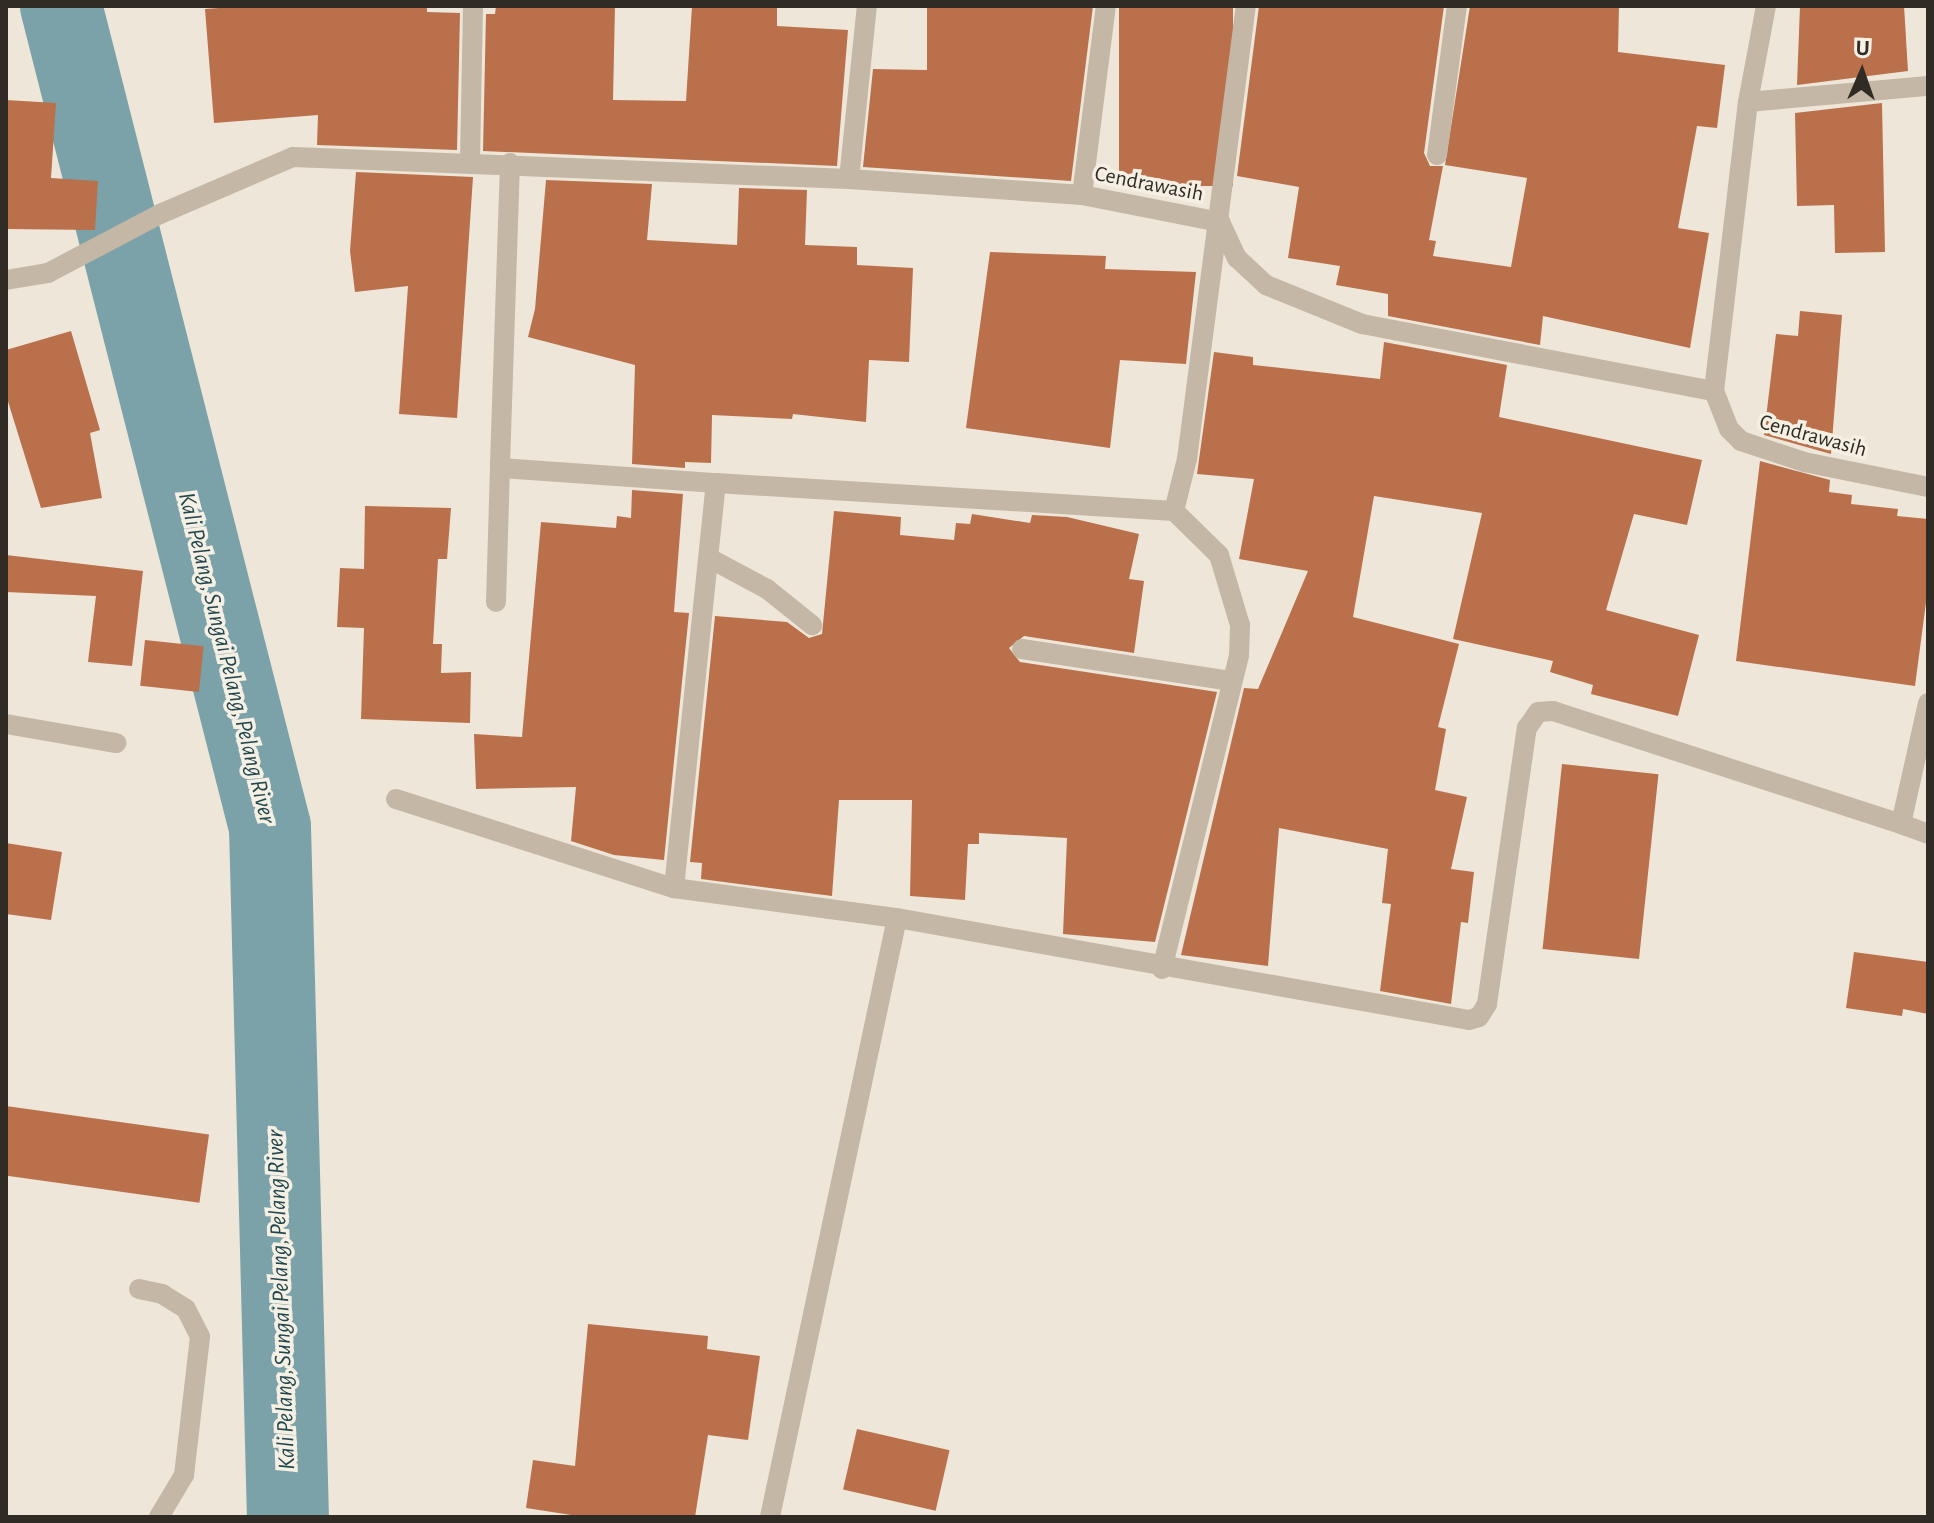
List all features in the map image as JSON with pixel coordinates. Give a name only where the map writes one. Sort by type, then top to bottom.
[{"type":"street","points":[[470,161],[473,6]]},
{"type":"street","points":[[849,179],[867,6]]},
{"type":"street","points":[[1082,195],[1106,6]]},
{"type":"street","points":[[1174,511],[1187,459],[1246,6]]},
{"type":"street","points":[[1437,155],[1457,6]]},
{"type":"street","points":[[1714,391],[1748,102],[1766,6]]},
{"type":"street","points":[[1748,102],[1928,86]]},
{"type":"street","name":"Cendrawasih","points":[[6,280],[48,273],[160,214],[293,157],[470,161],[849,179],[1082,195],[1220,222],[1237,258],[1266,285],[1362,324],[1714,391],[1729,429],[1741,441],[1804,462],[1928,487]]},
{"type":"street","points":[[496,602],[510,163]]},
{"type":"street","points":[[500,468],[1174,511],[1219,555],[1240,625],[1232,681],[1162,969]]},
{"type":"street","points":[[674,888],[716,483]]},
{"type":"street","points":[[709,558],[767,589],[812,625]]},
{"type":"street","points":[[1022,649],[1232,681]]},
{"type":"street","points":[[1901,824],[1928,703]]},
{"type":"street","points":[[396,799],[674,888],[897,918],[1448,1019],[1479,1017],[1487,1004],[1527,728],[1538,712],[1553,711],[1928,834]]},
{"type":"street","points":[[6,724],[116,743]]},
{"type":"street","points":[[770,1517],[897,918]]},
{"type":"street","points":[[139,1289],[162,1294],[186,1309],[200,1337],[184,1475],[159,1517]]},
{"type":"building","points":[[247,6],[427,6],[427,12],[460,13],[457,150],[317,145],[318,115],[214,123],[205,9]]},
{"type":"building","points":[[496,6],[615,6],[613,100],[686,101],[692,6],[777,6],[777,26],[848,30],[837,166],[483,151],[486,14],[495,14]]},
{"type":"building","points":[[927,6],[1093,6],[1071,181],[863,167],[873,69],[927,70]]},
{"type":"building","points":[[1119,6],[1233,6],[1233,186],[1119,186]]},
{"type":"building","points":[[1259,6],[1444,6],[1424,153],[1430,166],[1443,166],[1429,240],[1436,241],[1433,256],[1511,267],[1527,178],[1445,165],[1470,6],[1619,6],[1618,52],[1725,65],[1717,128],[1697,126],[1678,228],[1709,233],[1690,348],[1543,316],[1540,345],[1388,316],[1388,294],[1336,285],[1340,266],[1288,258],[1299,187],[1237,176]]},
{"type":"building","points":[[1800,6],[1904,6],[1908,71],[1797,85]]},
{"type":"building","points":[[6,100],[56,103],[51,178],[98,181],[95,230],[6,229]]},
{"type":"building","points":[[1882,103],[1885,252],[1835,253],[1834,205],[1797,206],[1795,113]]},
{"type":"building","points":[[356,172],[473,177],[457,418],[399,414],[408,286],[355,292],[350,251]]},
{"type":"building","points":[[546,180],[652,184],[647,240],[737,245],[739,188],[807,190],[805,245],[857,247],[857,265],[913,268],[909,362],[869,360],[866,422],[793,414],[792,419],[712,415],[711,463],[685,462],[685,468],[632,464],[635,365],[528,337],[535,309]]},
{"type":"building","points":[[990,252],[1106,256],[1105,269],[1196,272],[1186,364],[1120,360],[1110,448],[966,428]]},
{"type":"building","points":[[1800,311],[1842,315],[1831,454],[1764,435],[1776,334],[1798,336]]},
{"type":"building","points":[[71,331],[100,430],[90,433],[102,498],[41,508],[6,395],[6,350]]},
{"type":"building","points":[[1384,342],[1507,365],[1499,417],[1702,460],[1687,525],[1634,514],[1606,610],[1699,635],[1678,716],[1591,694],[1593,685],[1550,672],[1553,661],[1453,639],[1482,513],[1374,496],[1353,617],[1459,644],[1438,727],[1446,729],[1435,790],[1467,797],[1451,869],[1474,872],[1468,923],[1461,922],[1451,1004],[1380,991],[1391,904],[1382,903],[1388,849],[1279,828],[1268,966],[1181,955],[1244,688],[1258,689],[1308,571],[1239,559],[1254,479],[1197,474],[1214,352],[1253,357],[1253,365],[1380,379]]},
{"type":"building","points":[[1760,461],[1830,480],[1829,492],[1852,495],[1851,504],[1898,509],[1897,516],[1928,519],[1928,587],[1915,686],[1736,661]]},
{"type":"building","points":[[632,490],[683,494],[674,612],[689,613],[664,860],[614,855],[571,841],[576,787],[476,789],[474,734],[522,737],[541,522],[616,528],[617,516],[631,518]]},
{"type":"building","points":[[365,506],[451,508],[447,559],[438,559],[433,644],[442,644],[441,673],[471,672],[470,723],[361,719],[364,628],[337,627],[340,568],[364,569]]},
{"type":"building","points":[[834,511],[901,517],[900,535],[954,540],[956,523],[970,524],[972,514],[1030,523],[1032,515],[1067,517],[1139,534],[1129,579],[1144,581],[1134,653],[1024,636],[1009,648],[1020,662],[1217,692],[1155,942],[1063,934],[1067,838],[979,833],[979,844],[968,844],[965,900],[910,896],[912,800],[839,800],[832,896],[701,879],[702,863],[690,862],[715,616],[787,622],[809,638],[822,634]]},
{"type":"building","points":[[6,555],[143,571],[132,666],[88,662],[96,596],[6,592]]},
{"type":"building","points":[[145,640],[204,646],[199,692],[140,686]]},
{"type":"building","points":[[1562,764],[1658,774],[1639,959],[1543,949]]},
{"type":"building","points":[[6,843],[62,852],[51,920],[6,914]]},
{"type":"building","points":[[1854,952],[1928,962],[1928,1014],[1903,1009],[1902,1016],[1846,1008]]},
{"type":"building","points":[[6,1106],[209,1135],[199,1203],[6,1176]]},
{"type":"building","points":[[588,1324],[708,1336],[707,1349],[760,1356],[748,1440],[708,1435],[695,1517],[584,1517],[526,1508],[533,1460],[575,1466]]},
{"type":"building","points":[[857,1429],[950,1450],[936,1511],[843,1489]]},
{"type":"waterway","name":"Kali Pelang, Sungai Pelang, Pelang River","points":[[61,6],[270,827],[288,1517]]}]
